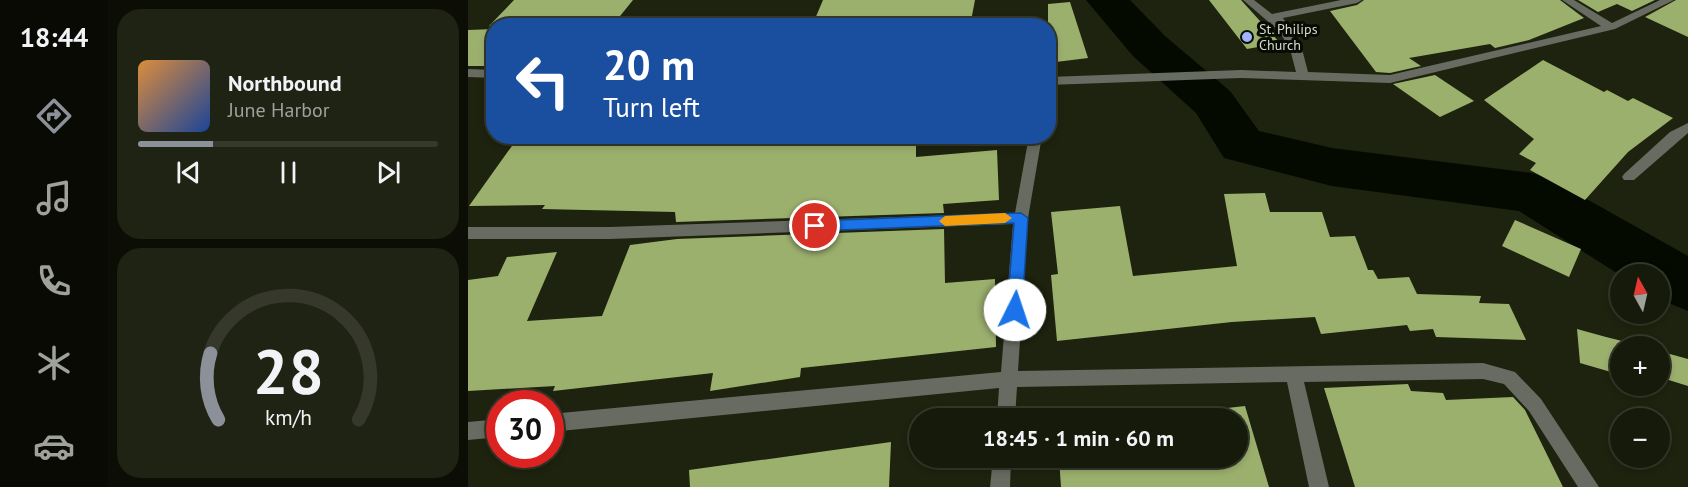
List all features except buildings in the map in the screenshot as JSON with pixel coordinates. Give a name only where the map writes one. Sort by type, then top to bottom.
[{"type":"street","points":[[1248,0],[1284,30]]},
{"type":"street","points":[[1303,77],[1296,49],[1276,16],[1357,0]]},
{"type":"street","points":[[1567,0],[1611,27]]},
{"type":"street","points":[[1056,81],[1241,74],[1390,79],[1611,27],[1669,0]]},
{"type":"street","points":[[468,73],[486,74]]},
{"type":"street","points":[[1629,177],[1675,135],[1688,127]]},
{"type":"street","points":[[1007,408],[1021,218],[1035,144]]},
{"type":"street","points":[[468,233],[610,233],[1021,218]]},
{"type":"street","points":[[564,422],[1010,379],[1294,376],[1483,371],[1509,378],[1535,405],[1589,487]]},
{"type":"street","points":[[1294,376],[1319,487]]},
{"type":"street","points":[[468,431],[486,429]]},
{"type":"street","points":[[1000,487],[1001,468]]},
{"type":"waterway","points":[[1107,0],[1149,46],[1213,102],[1242,145],[1332,167],[1532,193],[1688,286]]},
{"type":"slow traffic","points":[[945,221],[1005,218]]},
{"type":"place","name":"St. Philips Church","points":[[1247,37]]},
{"type":"route","points":[[815,226],[1021,218],[1015,310]]}]
